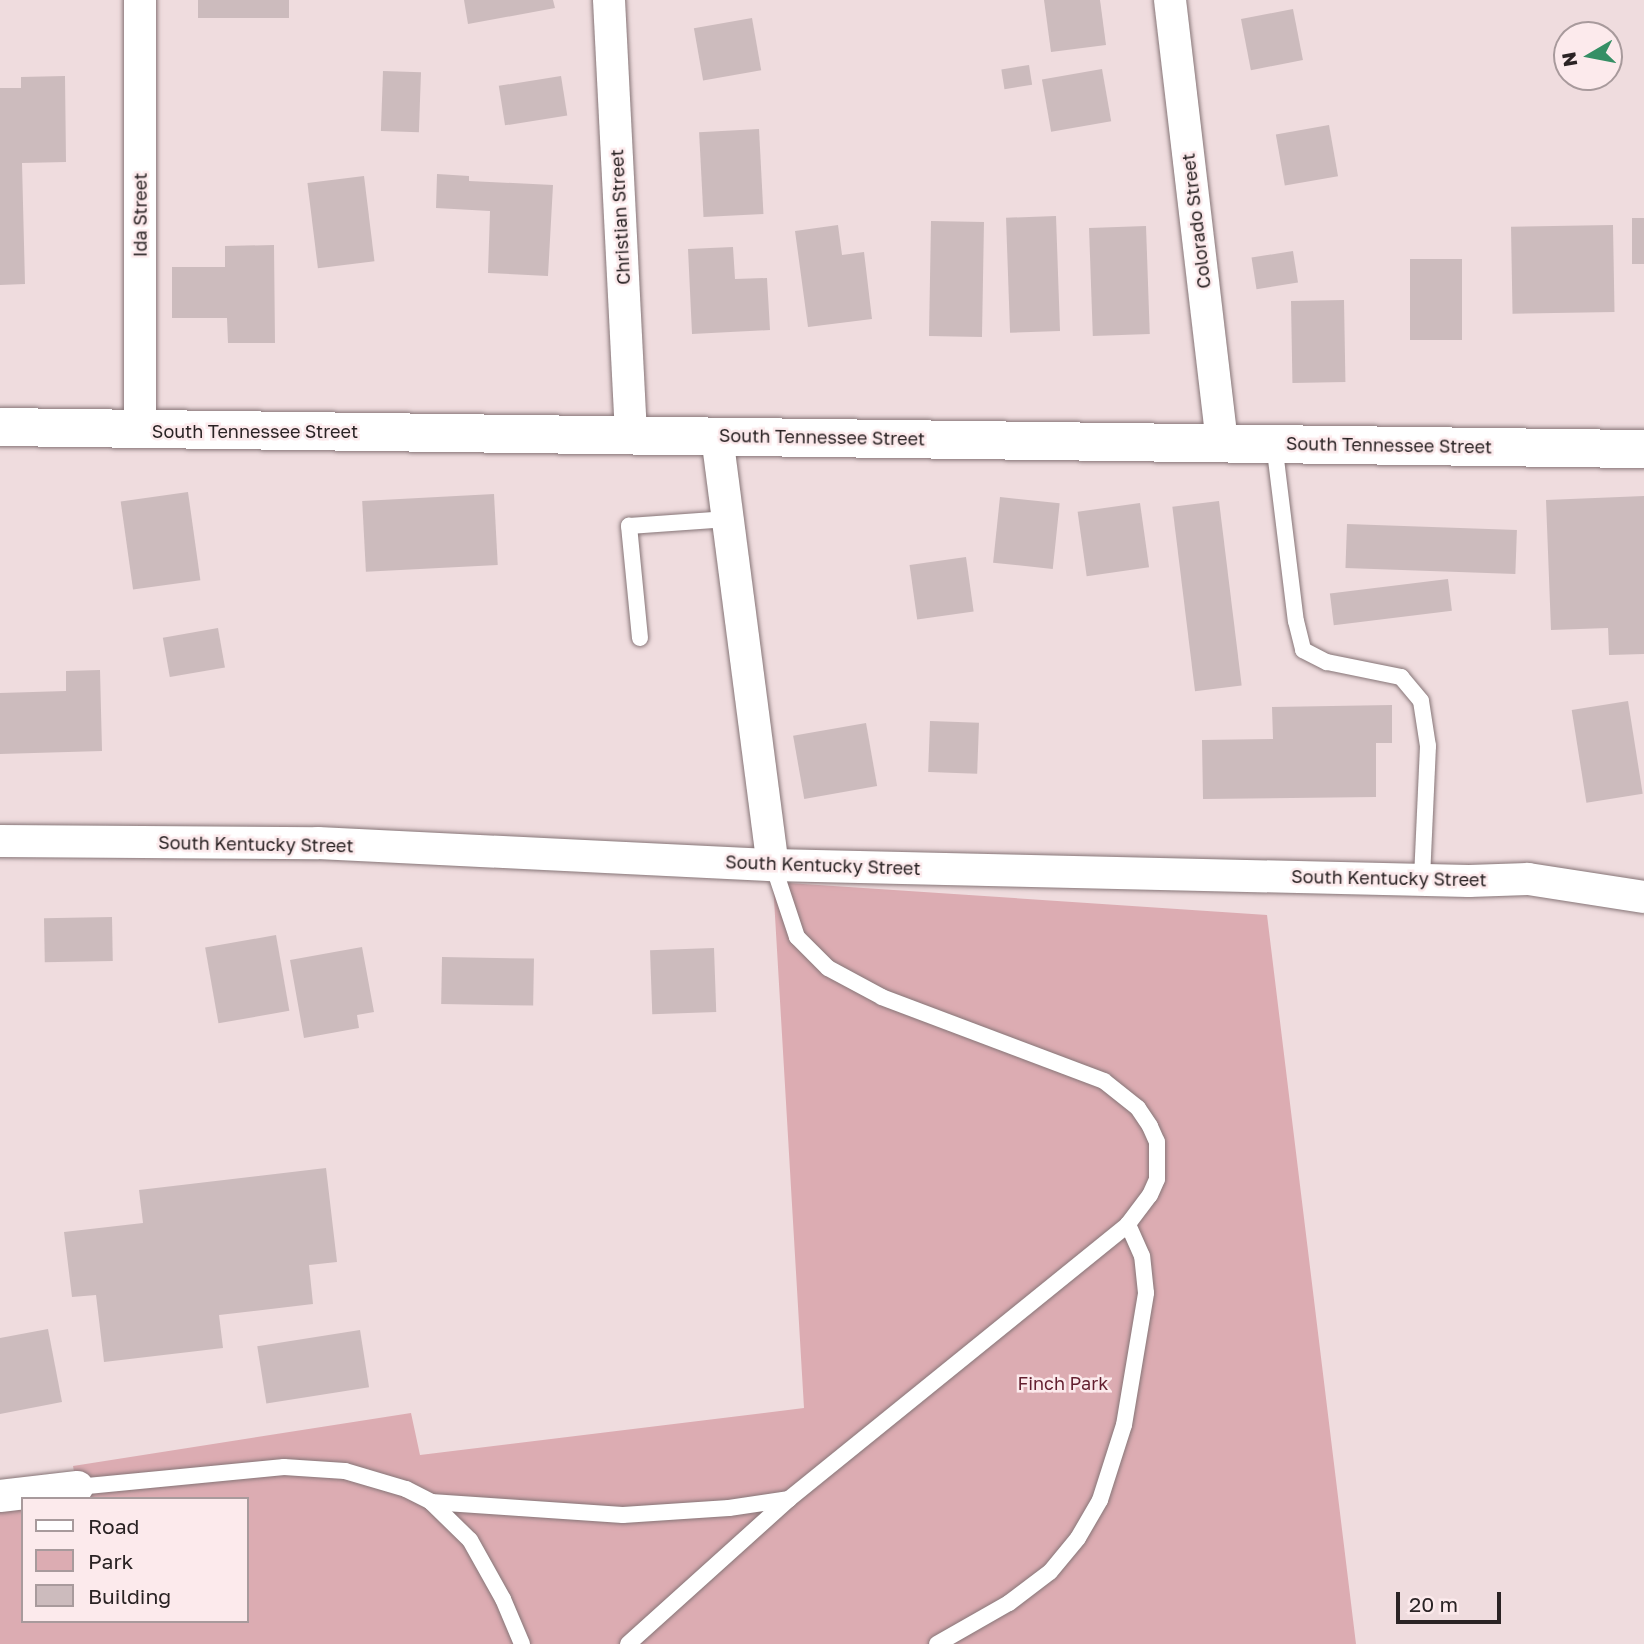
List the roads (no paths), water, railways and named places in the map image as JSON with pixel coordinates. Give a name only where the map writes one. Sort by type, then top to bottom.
[{"type":"street","name":"Ida Street","points":[[140,0],[140,430]]},
{"type":"street","name":"Christian Street","points":[[609,0],[631,434]]},
{"type":"street","name":"Colorado Street","points":[[1170,0],[1222,442]]},
{"type":"street","name":"South Tennessee Street","points":[[0,427],[1644,449]]},
{"type":"street","points":[[717,436],[774,865]]},
{"type":"street","name":"South Kentucky Street","points":[[0,841],[317,843],[774,865],[1528,879],[1644,897]]},
{"type":"street","points":[[0,1496],[77,1487]]},
{"type":"lane","points":[[1274,443],[1296,621],[1303,650],[1327,662],[1401,677],[1421,701],[1428,746],[1422,879]]},
{"type":"lane","points":[[640,638],[629,526],[728,519]]},
{"type":"lane","points":[[628,1644],[789,1499],[1128,1224],[1150,1195],[1157,1179],[1159,1159],[1150,1126],[1138,1108],[1104,1081],[1080,1069],[893,1002],[828,968],[797,937],[774,865]]},
{"type":"lane","points":[[937,1644],[1009,1603],[1050,1572],[1078,1538],[1100,1500],[1124,1426],[1146,1293],[1142,1256],[1128,1224]]},
{"type":"lane","points":[[77,1487],[251,1469],[313,1468],[376,1478],[431,1502],[622,1515],[729,1508],[789,1499]]},
{"type":"lane","points":[[431,1502],[470,1540],[503,1599],[522,1644]]},
{"type":"park label","name":"Finch Park","points":[[1063,1383]]}]
